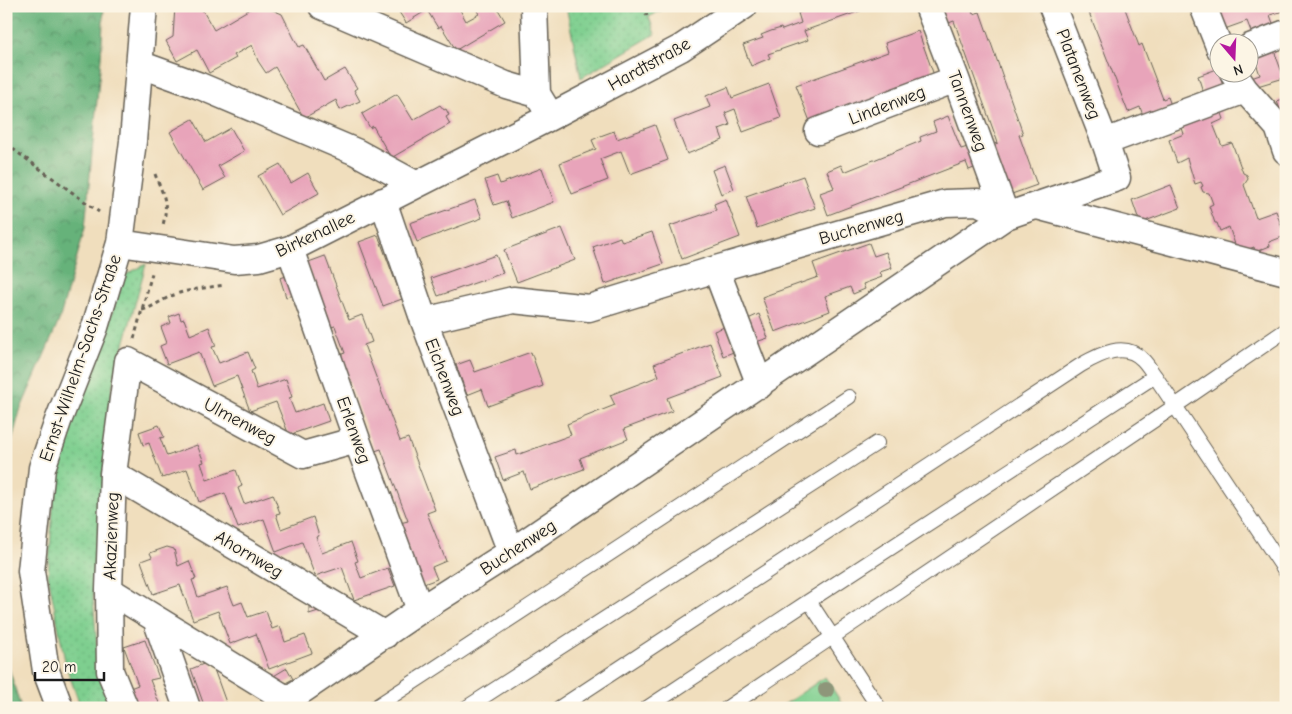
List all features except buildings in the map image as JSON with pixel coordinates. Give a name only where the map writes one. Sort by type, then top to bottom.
[{"type":"street","name":"Ernst-Wilhelm-Sachs-Straße","points":[[60,708],[46,671],[31,571],[42,468],[58,421],[95,327],[120,243],[133,142],[144,6]]},
{"type":"street","points":[[322,6],[506,85],[536,94]]},
{"type":"street","points":[[534,6],[536,94],[550,117]]},
{"type":"street","name":"Hardtstraße","points":[[550,117],[681,48],[744,6]]},
{"type":"street","name":"Tannenweg","points":[[928,6],[1006,216]]},
{"type":"street","name":"Platanenweg","points":[[1052,6],[1105,142]]},
{"type":"street","points":[[1203,6],[1213,32]]},
{"type":"street","points":[[1260,43],[1286,33]]},
{"type":"street","points":[[139,64],[200,86],[356,152],[415,184]]},
{"type":"street","name":"Lindenweg","points":[[818,131],[956,79]]},
{"type":"street","points":[[1105,142],[1237,82]]},
{"type":"street","points":[[1240,82],[1278,127],[1286,151]]},
{"type":"street","name":"Birkenallee","points":[[120,243],[234,260],[259,258],[290,249],[550,117]]},
{"type":"street","name":"Buchenweg","points":[[282,704],[420,610],[511,552],[760,385],[1006,216],[1117,178],[1105,142]]},
{"type":"street","name":"Eichenweg","points":[[382,201],[424,321],[511,552]]},
{"type":"street","name":"Buchenweg","points":[[424,321],[513,300],[589,308],[716,268],[945,203],[978,202],[1006,216]]},
{"type":"street","points":[[1037,206],[1286,272]]},
{"type":"street","name":"Erlenweg","points":[[290,249],[357,440],[420,610]]},
{"type":"street","points":[[716,268],[760,385]]},
{"type":"street","name":"Ulmenweg","points":[[128,361],[303,455],[357,440]]},
{"type":"street","name":"Akazienweg","points":[[125,708],[110,670],[109,590],[113,474],[128,361]]},
{"type":"street","name":"Ahornweg","points":[[113,474],[385,635]]},
{"type":"street","points":[[109,590],[156,619],[282,704]]},
{"type":"street","points":[[156,619],[187,708]]},
{"type":"lane","points":[[727,708],[1286,330]]},
{"type":"lane","points":[[559,708],[1098,355],[1113,350],[1130,352],[1142,359],[1286,572]]},
{"type":"lane","points":[[647,708],[1155,376]]},
{"type":"lane","points":[[374,708],[849,397]]},
{"type":"lane","points":[[466,708],[877,443]]},
{"type":"lane","points":[[809,601],[879,708]]},
{"type":"path","points":[[643,6],[647,16]]},
{"type":"path","points":[[6,144],[99,212]]},
{"type":"path","points":[[128,361],[166,214],[166,199],[153,168]]},
{"type":"path","points":[[142,310],[154,307],[167,298],[184,292],[229,285]]},
{"type":"green space","points":[[6,6],[104,6],[85,228],[59,321],[20,411],[6,463]]},
{"type":"green space","points":[[566,6],[669,6],[649,17],[655,34],[581,78]]},
{"type":"green space","points":[[146,264],[112,388],[93,597],[99,673],[116,708],[81,708],[66,666],[48,575],[56,468],[125,275]]},
{"type":"green space","points":[[6,649],[8,665],[21,708],[6,708]]},
{"type":"green space","points":[[825,677],[845,708],[779,708]]}]
